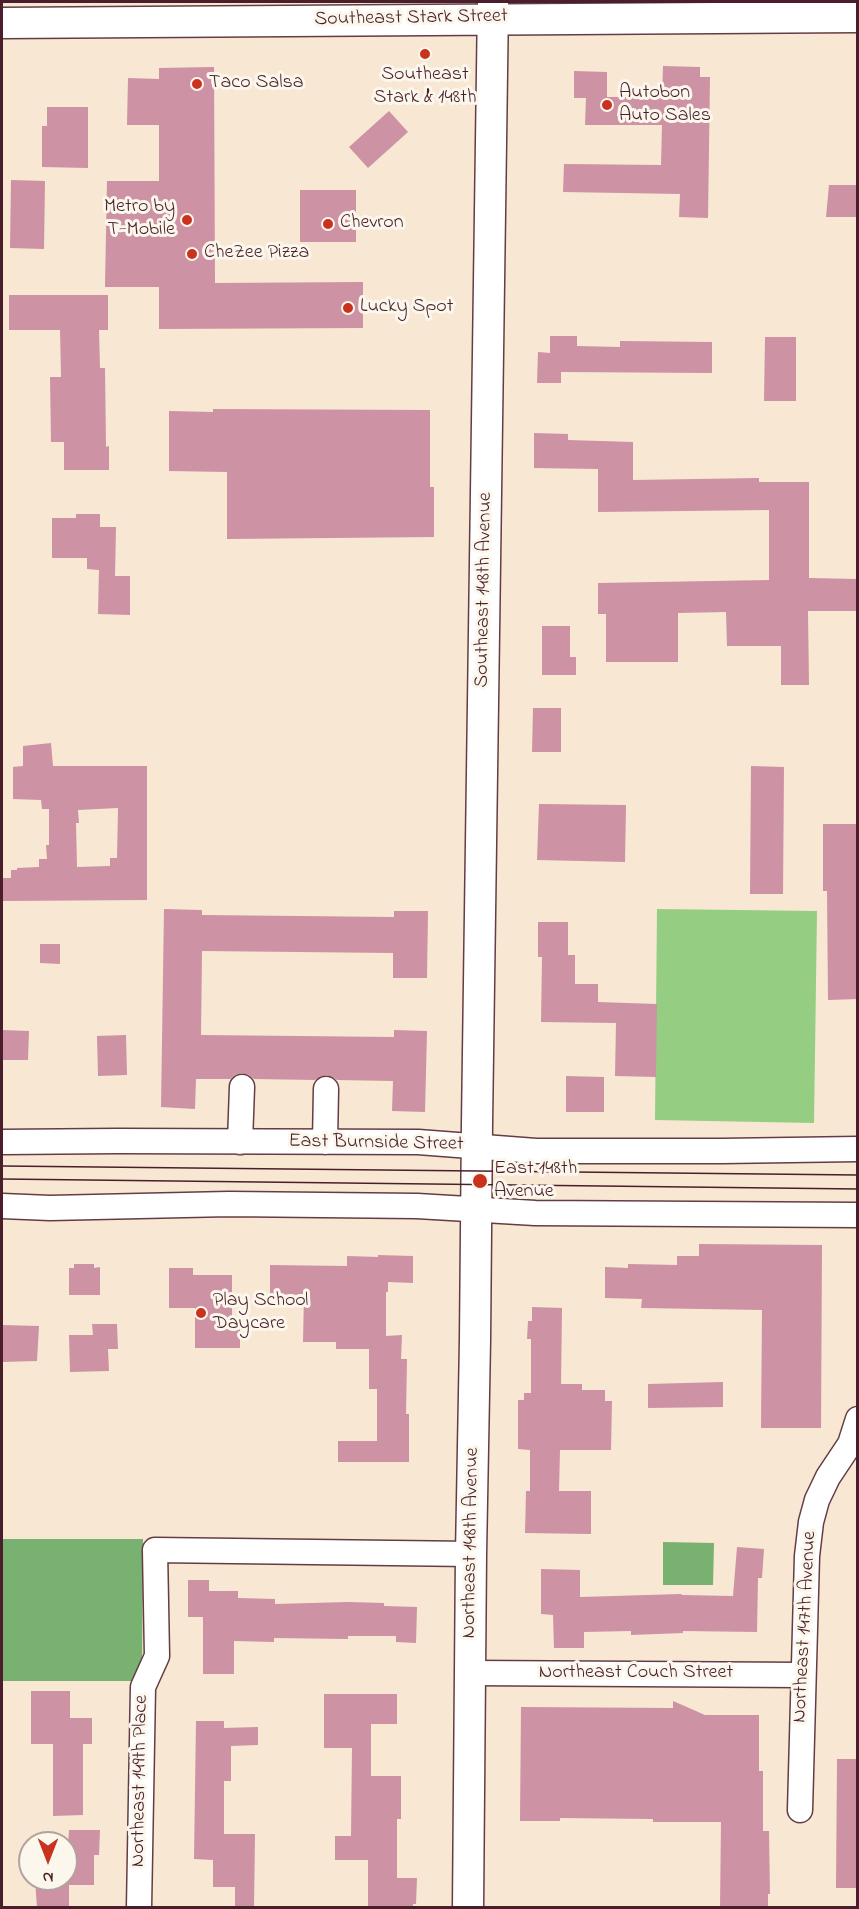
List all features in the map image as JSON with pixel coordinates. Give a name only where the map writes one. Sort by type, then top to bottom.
[{"type":"main road","name":"Southeast Stark Street","points":[[2,23],[492,10],[858,16]]},
{"type":"main road","name":"Southeast 148th Avenue","points":[[476,1178],[492,10]]},
{"type":"main road","name":"Northeast 148th Avenue","points":[[468,1908],[476,1178]]},
{"type":"street","points":[[240,1142],[242,1087]]},
{"type":"street","points":[[325,1142],[326,1089]]},
{"type":"street","name":"East Burnside Street","points":[[2,1142],[418,1142],[548,1151],[858,1149]]},
{"type":"street","points":[[2,1206],[50,1208],[229,1204],[417,1206],[535,1213],[858,1215]]},
{"type":"street","name":"Northeast 147th Avenue","points":[[800,1810],[807,1556],[811,1522],[817,1500],[828,1477],[850,1444],[858,1419]]},
{"type":"street","name":"Northeast 149th Place","points":[[138,1908],[143,1686],[157,1656],[155,1550],[471,1554]]},
{"type":"street","name":"Northeast Couch Street","points":[[470,1672],[803,1675]]},
{"type":"green space","points":[[657,909],[817,911],[814,1123],[655,1120]]},
{"type":"green space","points":[[2,1539],[143,1539],[142,1681],[2,1681]]},
{"type":"green space","points":[[663,1542],[714,1543],[713,1585],[663,1585]]},
{"type":"building","points":[[663,66],[700,67],[700,77],[710,77],[708,218],[679,217],[680,194],[563,192],[564,164],[661,165],[662,125],[585,125],[586,98],[574,98],[574,71],[607,72],[607,97],[662,97]]},
{"type":"building","points":[[214,67],[215,283],[363,282],[363,328],[159,329],[159,287],[105,287],[107,181],[159,181],[159,125],[127,125],[128,78],[159,79],[159,68]]},
{"type":"building","points":[[47,107],[88,107],[88,168],[42,167],[42,126],[47,126]]},
{"type":"building","name":"Chevron","points":[[389,111],[408,132],[368,168],[349,147]]},
{"type":"building","points":[[11,180],[45,181],[44,249],[10,248]]},
{"type":"building","points":[[829,185],[858,185],[858,217],[826,217]]},
{"type":"building","name":"Chevron","points":[[300,190],[356,190],[356,242],[300,242]]},
{"type":"building","points":[[9,295],[108,295],[108,330],[99,330],[100,368],[105,368],[106,447],[109,446],[109,470],[64,470],[64,442],[51,442],[50,377],[61,377],[60,330],[9,330]]},
{"type":"building","points":[[550,336],[577,336],[577,346],[620,347],[620,341],[712,342],[712,373],[561,372],[561,383],[537,383],[538,352],[550,353]]},
{"type":"building","points":[[765,337],[796,337],[796,401],[764,401]]},
{"type":"building","points":[[213,409],[430,410],[430,487],[434,487],[434,537],[227,539],[227,472],[169,471],[169,411],[213,412]]},
{"type":"building","points":[[534,433],[568,434],[568,440],[633,442],[633,480],[759,478],[759,482],[809,482],[809,578],[858,579],[858,611],[808,611],[809,685],[781,685],[781,646],[727,646],[726,612],[678,613],[678,662],[606,662],[606,614],[598,614],[598,583],[769,580],[769,510],[598,512],[598,469],[534,468]]},
{"type":"building","points":[[76,514],[100,514],[100,527],[116,527],[115,576],[130,576],[130,615],[98,614],[99,570],[87,569],[87,558],[52,558],[52,518],[76,518]]},
{"type":"building","points":[[542,626],[570,626],[570,657],[576,657],[576,675],[542,675]]},
{"type":"building","points":[[533,708],[561,708],[561,752],[532,752]]},
{"type":"building","points":[[51,743],[53,766],[147,766],[147,900],[2,901],[2,878],[11,878],[11,870],[17,870],[17,868],[39,867],[39,859],[47,859],[46,845],[49,845],[49,809],[42,809],[41,800],[13,799],[13,767],[23,766],[23,746]],"holes":[[[118,808],[117,858],[110,858],[110,866],[77,867],[78,810]]]},
{"type":"building","points":[[751,766],[784,767],[783,894],[750,894]]},
{"type":"building","points":[[539,804],[626,805],[625,862],[537,860]]},
{"type":"building","points":[[823,824],[858,824],[858,999],[828,1000],[827,891],[823,891]]},
{"type":"building","points":[[164,909],[202,910],[202,915],[394,917],[394,911],[428,911],[427,978],[393,978],[393,953],[202,951],[201,1035],[394,1037],[394,1030],[427,1031],[425,1112],[392,1111],[393,1081],[337,1080],[326,1075],[315,1080],[254,1079],[242,1073],[230,1079],[196,1079],[195,1109],[161,1107]]},
{"type":"building","points":[[538,922],[568,922],[568,955],[575,955],[575,984],[598,984],[598,1002],[657,1004],[656,1077],[615,1076],[616,1023],[541,1022],[542,957],[538,957]]},
{"type":"building","points":[[40,944],[60,944],[60,964],[40,963]]},
{"type":"building","points":[[2,1030],[29,1031],[28,1060],[2,1060]]},
{"type":"building","points":[[126,1035],[127,1075],[98,1076],[97,1036]]},
{"type":"building","points":[[566,1076],[604,1077],[604,1112],[566,1112]]},
{"type":"building","points":[[699,1244],[822,1245],[821,1428],[761,1428],[762,1310],[641,1308],[642,1299],[605,1298],[605,1267],[628,1268],[628,1264],[677,1265],[677,1256],[699,1256]]},
{"type":"building","points":[[378,1255],[413,1256],[413,1283],[388,1282],[388,1292],[386,1292],[386,1336],[402,1335],[401,1359],[407,1359],[406,1414],[409,1414],[409,1462],[338,1462],[338,1441],[377,1441],[377,1389],[369,1389],[369,1349],[336,1349],[336,1342],[303,1342],[304,1295],[270,1294],[270,1265],[347,1266],[347,1256],[378,1257]]},
{"type":"building","points":[[74,1264],[94,1264],[94,1268],[100,1267],[100,1295],[69,1295],[69,1268],[74,1268]]},
{"type":"building","points":[[169,1268],[193,1268],[193,1275],[232,1275],[232,1323],[240,1323],[240,1348],[195,1348],[195,1308],[169,1308]]},
{"type":"building","points":[[532,1307],[562,1308],[561,1384],[582,1384],[582,1390],[605,1390],[605,1401],[612,1401],[611,1450],[560,1450],[559,1491],[591,1491],[591,1534],[525,1533],[526,1491],[530,1491],[530,1450],[518,1449],[518,1400],[524,1400],[524,1393],[531,1393],[531,1339],[527,1339],[528,1321],[532,1321]]},
{"type":"building","points":[[92,1324],[117,1324],[118,1349],[108,1349],[109,1371],[70,1372],[69,1335],[93,1335]]},
{"type":"building","points":[[2,1325],[39,1326],[37,1361],[2,1362]]},
{"type":"building","points":[[723,1382],[723,1407],[648,1408],[648,1384]]},
{"type":"building","points":[[737,1547],[764,1549],[762,1578],[758,1578],[757,1632],[683,1631],[683,1633],[631,1635],[631,1631],[584,1632],[584,1648],[554,1648],[553,1615],[541,1614],[541,1569],[580,1570],[580,1597],[681,1594],[733,1596]]},
{"type":"building","points":[[188,1580],[209,1580],[209,1591],[238,1591],[238,1598],[275,1599],[275,1604],[348,1602],[417,1607],[416,1643],[396,1642],[396,1636],[348,1636],[348,1639],[274,1638],[274,1642],[234,1641],[234,1674],[203,1674],[203,1617],[188,1617]]},
{"type":"building","points":[[31,1691],[70,1691],[70,1718],[92,1718],[92,1744],[83,1744],[83,1815],[53,1816],[53,1744],[31,1744]]},
{"type":"building","points":[[324,1694],[397,1694],[397,1724],[371,1724],[371,1776],[401,1776],[401,1819],[397,1819],[397,1878],[417,1878],[416,1904],[413,1904],[413,1908],[368,1908],[368,1860],[335,1860],[335,1836],[351,1836],[352,1748],[324,1748]]},
{"type":"building","points":[[673,1701],[705,1715],[759,1715],[759,1771],[763,1771],[763,1831],[769,1831],[770,1894],[768,1894],[768,1908],[720,1908],[721,1822],[560,1818],[560,1821],[520,1821],[521,1707],[673,1708]]},
{"type":"building","points":[[196,1721],[224,1721],[224,1728],[258,1727],[258,1745],[231,1746],[231,1781],[224,1781],[224,1834],[255,1834],[254,1908],[235,1908],[235,1887],[213,1887],[213,1860],[194,1859]]},
{"type":"building","points":[[837,1759],[858,1759],[858,1888],[836,1888]]},
{"type":"building","points":[[100,1830],[99,1855],[94,1855],[94,1885],[78,1885],[78,1831],[69,1831]]},
{"type":"building","points":[[36,1891],[69,1891],[69,1908],[37,1908]]},
{"type":"tram line","points":[[2,1166],[858,1175]]},
{"type":"tram line","points":[[2,1179],[858,1189]]},
{"type":"place","name":"Southeast Stark & 148th","points":[[425,54]]},
{"type":"place","name":"Taco Salsa","points":[[197,84]]},
{"type":"place","name":"Autobon Auto Sales","points":[[607,105]]},
{"type":"place","name":"Metro by T-Mobile","points":[[187,220]]},
{"type":"place","name":"Chevron","points":[[328,224]]},
{"type":"place","name":"CheZee Pizza","points":[[192,254]]},
{"type":"place","name":"Lucky Spot","points":[[348,308]]},
{"type":"place","name":"East 148th Avenue","points":[[480,1181]]},
{"type":"place","name":"Play School Daycare","points":[[201,1313]]}]
